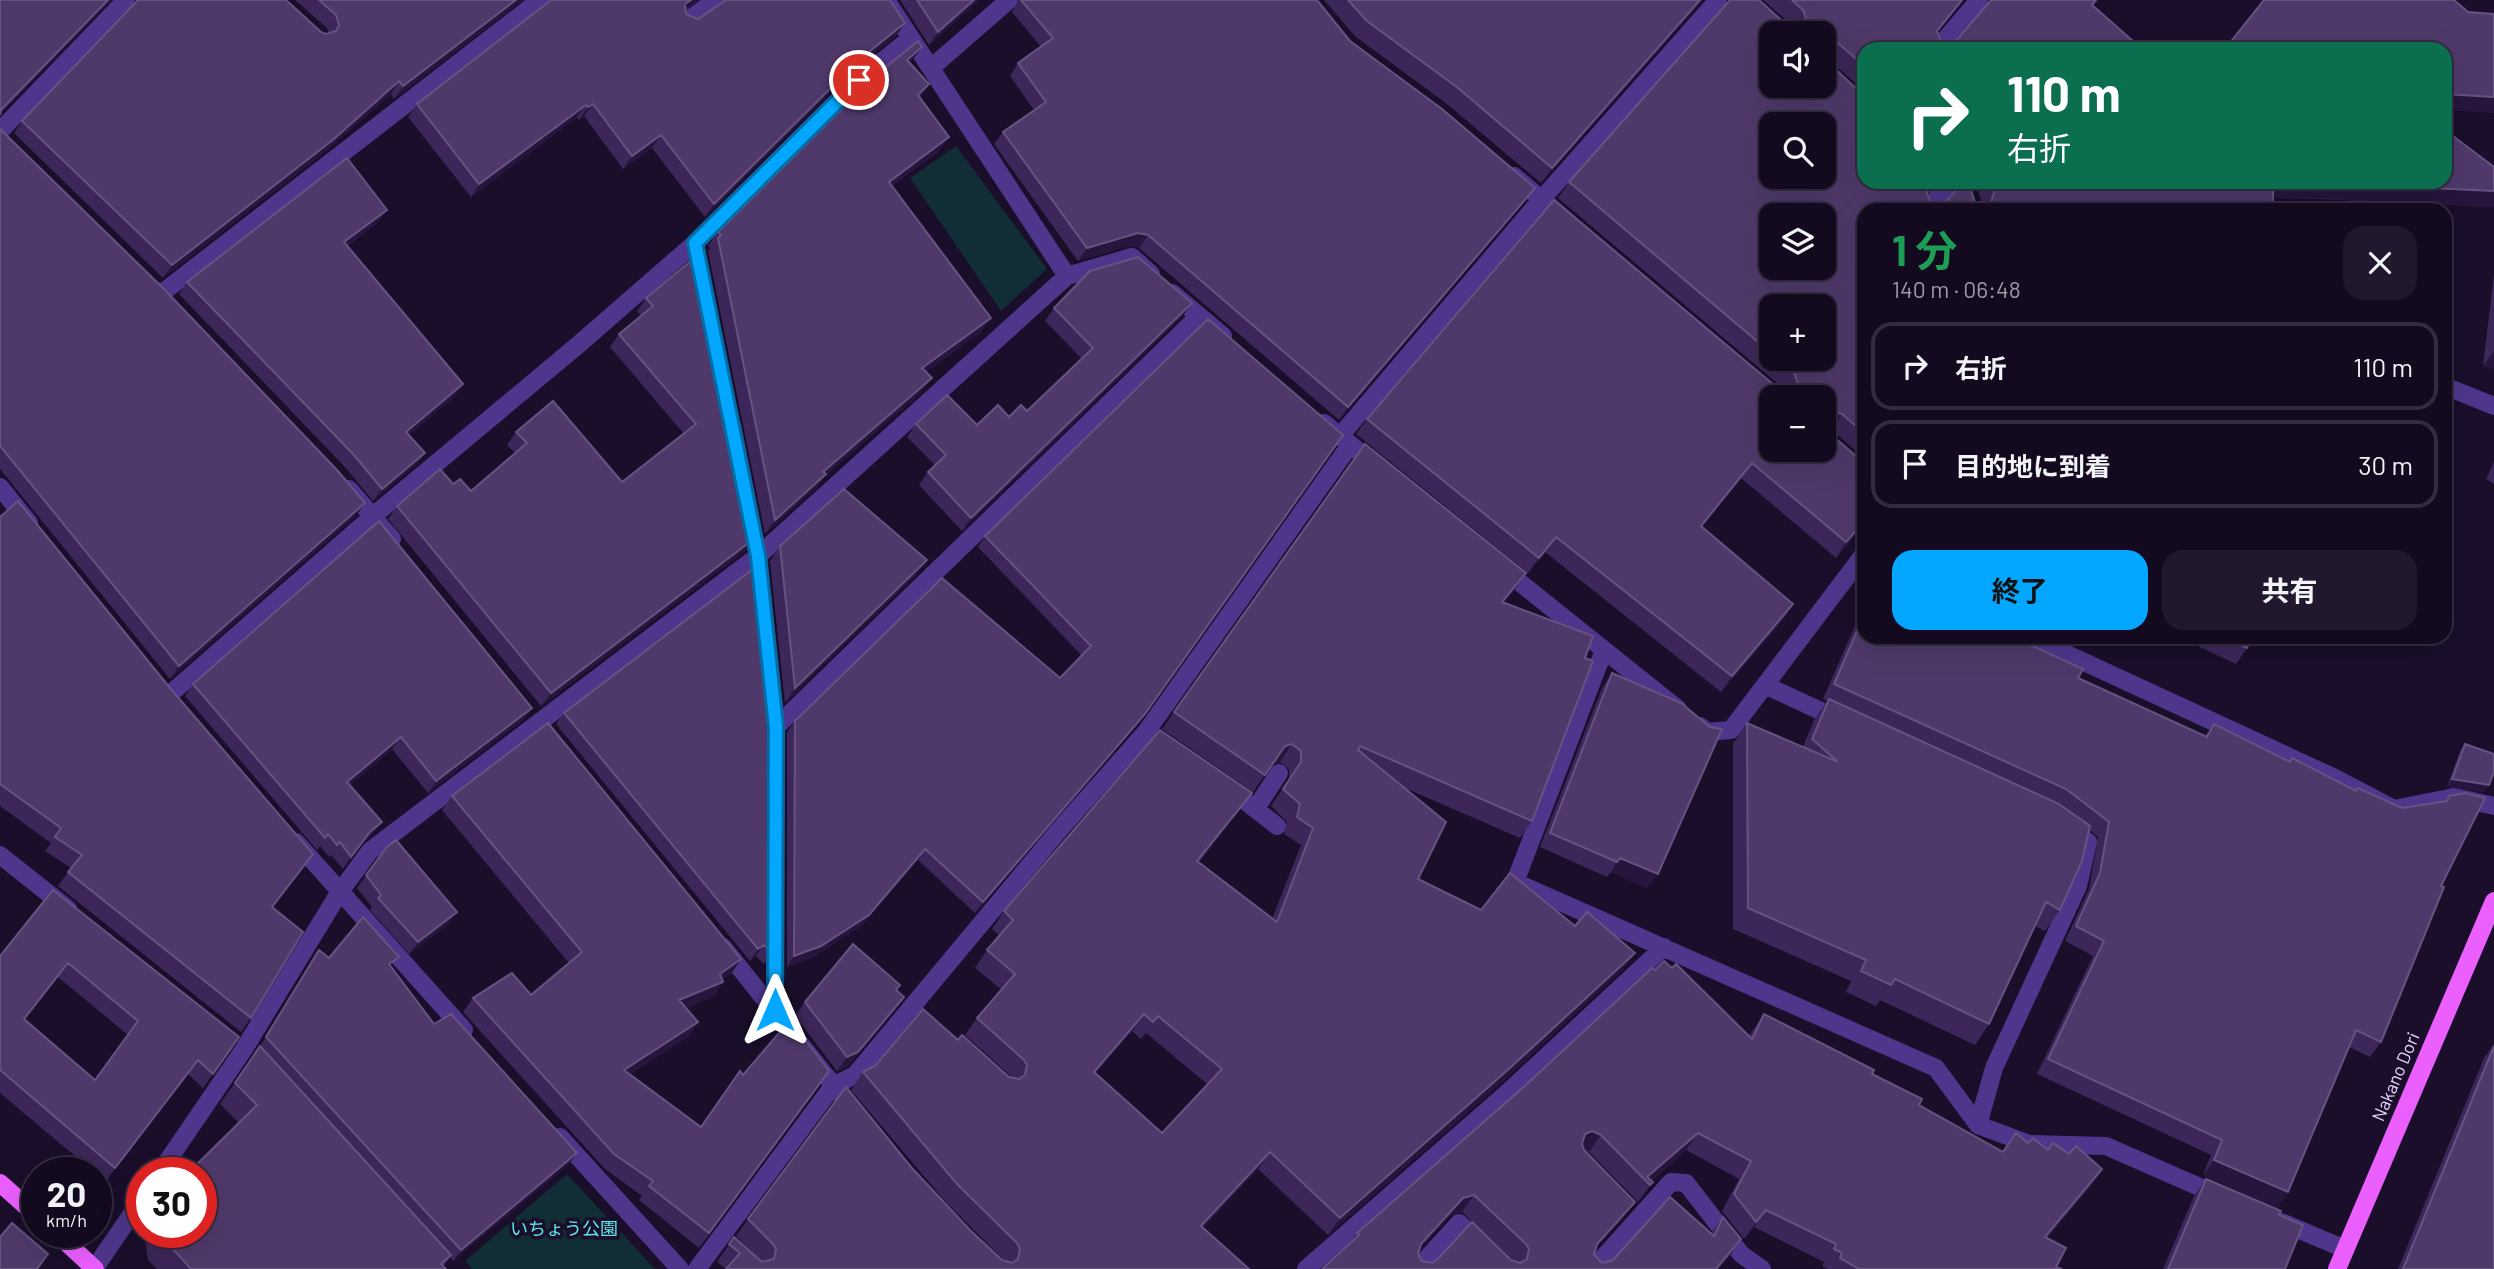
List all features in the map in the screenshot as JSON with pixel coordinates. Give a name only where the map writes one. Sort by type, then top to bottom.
[{"type":"main road","name":"Nakano Dori","points":[[2337,1269],[2494,901]]},
{"type":"main road","points":[[0,1182],[21,1201]]},
{"type":"main road","points":[[72,1248],[94,1269]]},
{"type":"street","points":[[3,137],[126,0]]},
{"type":"street","points":[[162,293],[540,0]]},
{"type":"street","points":[[687,22],[716,0]]},
{"type":"street","points":[[886,0],[1067,275]]},
{"type":"street","points":[[931,68],[1009,0]]},
{"type":"street","points":[[697,1269],[833,1086],[855,1075],[920,1010],[1060,829],[1151,736],[1345,440],[1541,200],[1718,0]]},
{"type":"street","points":[[1943,42],[1979,0]]},
{"type":"street","points":[[169,695],[373,516],[696,250],[859,80],[911,38]]},
{"type":"street","points":[[1500,165],[1583,234]]},
{"type":"street","points":[[1933,203],[1944,189]]},
{"type":"street","points":[[170,1157],[244,1050],[339,893],[370,851],[758,556],[1067,275],[1132,257],[1239,350]]},
{"type":"street","points":[[776,727],[1199,316]]},
{"type":"street","points":[[2452,389],[2494,406]]},
{"type":"street","points":[[728,407],[758,556],[776,727],[775,1010]]},
{"type":"street","points":[[1310,411],[1392,479]]},
{"type":"street","points":[[337,475],[407,557]]},
{"type":"street","points":[[0,487],[42,539]]},
{"type":"street","points":[[1487,556],[1707,732],[1731,730],[1857,563]]},
{"type":"street","points":[[2045,644],[2335,778],[2394,809],[2454,797],[2494,806]]},
{"type":"street","points":[[1604,650],[1515,882],[1936,1068],[1978,1125],[2029,1144],[2106,1146],[2237,1203]]},
{"type":"street","points":[[1765,685],[1852,725]]},
{"type":"street","points":[[1256,808],[1279,773]]},
{"type":"street","points":[[1216,779],[1277,826]]},
{"type":"street","points":[[1978,1125],[1994,1068],[2078,886],[2088,842],[2050,815]]},
{"type":"street","points":[[285,830],[477,1045]]},
{"type":"street","points":[[0,855],[85,922]]},
{"type":"street","points":[[714,935],[867,1127]]},
{"type":"street","points":[[1306,1269],[1507,1093],[1664,947]]},
{"type":"street","points":[[551,1127],[680,1269]]},
{"type":"street","points":[[1593,1269],[1633,1214],[1671,1182],[1686,1183],[1741,1254],[1762,1269]]},
{"type":"street","points":[[2262,1214],[2345,1249]]},
{"type":"street","points":[[94,1269],[126,1222]]},
{"type":"street","points":[[1417,1269],[1459,1223],[1506,1269]]},
{"type":"street","points":[[720,1237],[736,1253]]},
{"type":"green space","points":[[956,146],[1047,269],[1001,311],[910,178]]},
{"type":"green space","name":"いちょう公園","points":[[567,1174],[655,1269],[472,1269],[465,1261]]},
{"type":"building","points":[[0,0],[108,0],[1,110],[0,115]]},
{"type":"building","points":[[138,0],[286,0],[326,34],[336,31],[339,25],[336,15],[319,0],[516,0],[403,86],[399,81],[334,139],[172,265],[22,121]]},
{"type":"building","points":[[551,0],[691,0],[685,4],[686,14],[698,19],[726,0],[890,0],[905,23],[860,59],[714,204],[661,135],[632,156],[593,104],[588,107],[586,105],[479,184],[417,104]]},
{"type":"building","points":[[917,0],[974,0],[938,32]]},
{"type":"building","points":[[1021,0],[1317,0],[1350,41],[1442,109],[1535,188],[1348,407],[1148,235],[1138,233],[1087,248],[1003,132],[1046,102],[1018,63],[1053,38]]},
{"type":"building","points":[[1348,0],[1700,0],[1552,168],[1458,88],[1367,21]]},
{"type":"building","points":[[1730,0],[1759,0],[1782,21],[1759,21],[1759,98],[1836,98],[1836,70],[1857,89],[1857,189],[1930,189],[1927,193],[1931,203],[1857,203],[1857,427],[1842,414],[1836,413],[1836,385],[1797,385],[1792,371],[1836,371],[1836,294],[1759,294],[1759,343],[1569,182]]},
{"type":"building","points":[[1792,0],[1962,0],[1937,31],[1941,42],[1857,42],[1857,60],[1838,43],[1836,21],[1805,21],[1803,10]]},
{"type":"building","points":[[1991,0],[2096,0],[2092,5],[2134,42],[1954,42]]},
{"type":"building","points":[[2264,0],[2454,0],[2468,12],[2494,14],[2494,97],[2452,94],[2452,42],[2231,42]]},
{"type":"building","points":[[918,41],[922,47],[907,60],[929,84],[918,95],[949,137],[889,182],[991,318],[922,368],[932,378],[823,472],[826,474],[775,520],[718,238],[721,235],[718,232],[876,75]]},
{"type":"building","points":[[0,129],[163,288],[337,470],[365,503],[179,666],[0,446]]},
{"type":"building","points":[[2452,135],[2494,167],[2494,191],[2452,189]]},
{"type":"building","points":[[347,158],[387,210],[344,242],[463,384],[406,432],[425,453],[382,489],[354,455],[187,282]]},
{"type":"building","points":[[1957,189],[1971,189],[1975,203],[1944,203]]},
{"type":"building","points":[[1993,189],[2274,189],[2272,203],[1990,203]]},
{"type":"building","points":[[1554,200],[1774,385],[1759,385],[1759,462],[1836,462],[1836,439],[1857,457],[1857,530],[1846,542],[1752,463],[1701,526],[1793,604],[1732,676],[1556,537],[1539,558],[1367,419]]},
{"type":"building","points":[[698,255],[755,538],[551,693],[397,506],[440,469],[453,484],[460,479],[471,491],[527,443],[516,432],[553,401],[622,482],[696,424],[619,334],[653,306],[646,298]]},
{"type":"building","points":[[1138,257],[1192,303],[971,518],[928,472],[946,455],[916,424],[947,395],[977,425],[998,405],[1009,417],[1021,405],[1027,411],[1093,348],[1054,308],[1090,271]]},
{"type":"building","points":[[1208,319],[1343,435],[1145,714],[983,902],[925,849],[869,915],[821,946],[794,956],[795,721],[942,578],[1060,678],[1091,646],[985,536]]},
{"type":"building","points":[[1365,444],[1526,573],[1502,602],[1593,636],[1585,658],[1593,661],[1532,821],[1360,746],[1358,750],[1446,822],[1418,879],[1481,910],[1510,873],[1575,926],[1587,912],[1635,953],[1340,1218],[1270,1152],[1201,1226],[1249,1269],[726,1269],[740,1253],[729,1244],[734,1237],[762,1262],[774,1259],[776,1249],[773,1244],[748,1219],[846,1087],[911,1167],[970,1230],[1002,1260],[1012,1263],[1018,1259],[1020,1249],[1017,1243],[957,1184],[863,1072],[876,1065],[923,1009],[958,1040],[962,1035],[1009,1077],[1019,1079],[1025,1075],[1027,1065],[1024,1060],[977,1018],[1015,974],[987,950],[1013,920],[1004,911],[1160,730],[1252,793],[1197,861],[1277,922],[1313,828],[1297,817],[1300,804],[1283,789],[1301,762],[1301,751],[1292,744],[1285,746],[1265,775],[1174,712]],"holes":[[[1144,1014],[1153,1022],[1158,1016],[1222,1069],[1162,1133],[1094,1072]]]},
{"type":"building","points":[[844,489],[927,560],[795,688],[780,546]]},
{"type":"building","points":[[18,501],[170,688],[313,854],[272,907],[303,932],[251,1018],[68,872],[82,855],[55,837],[61,828],[0,784],[0,517]]},
{"type":"building","points":[[379,521],[532,708],[436,781],[401,737],[347,782],[382,822],[370,832],[351,857],[340,842],[337,845],[328,834],[325,838],[193,684]]},
{"type":"building","points":[[757,566],[772,717],[772,952],[764,945],[758,949],[564,713]]},
{"type":"building","points":[[1857,631],[1857,644],[2028,644],[2083,669],[2078,678],[2207,737],[2214,724],[2290,762],[2292,758],[2356,791],[2358,788],[2402,808],[2447,801],[2449,796],[2465,793],[2485,798],[2441,886],[2444,887],[2381,1042],[2356,1030],[2288,1192],[2214,1160],[2222,1140],[2048,1059],[2104,941],[2076,926],[2100,873],[2109,822],[2066,789],[1834,684]]},
{"type":"building","points":[[1612,673],[1681,703],[1710,727],[1722,729],[1658,874],[1620,858],[1617,862],[1550,833]]},
{"type":"building","points":[[1829,699],[2059,804],[2090,826],[2082,861],[2060,910],[2046,902],[1989,1024],[1895,979],[1891,985],[1861,971],[1866,960],[1748,908],[1747,723],[1838,762],[1812,739]]},
{"type":"building","points":[[548,723],[741,959],[720,974],[723,982],[679,1000],[698,1022],[624,1070],[701,1127],[740,1071],[743,1075],[790,1020],[829,1071],[709,1233],[649,1186],[653,1181],[614,1154],[473,998],[512,973],[531,995],[582,952],[452,796]]},
{"type":"building","points":[[2465,744],[2494,754],[2494,772],[2489,785],[2452,779]]},
{"type":"building","points":[[396,840],[457,912],[418,942],[378,898],[381,895],[366,875],[387,847]]},
{"type":"building","points":[[53,890],[239,1037],[213,1074],[198,1060],[115,1168],[112,1165],[112,1157],[102,1157],[0,1070],[0,956]],"holes":[[[68,963],[138,1021],[95,1080],[24,1019]]]},
{"type":"building","points":[[363,917],[399,957],[389,964],[434,1024],[451,1014],[577,1153],[461,1250],[266,1037],[319,950],[329,958]]},
{"type":"building","points":[[853,944],[900,985],[896,990],[904,997],[858,1052],[847,1057],[805,1002]]},
{"type":"building","points":[[1664,961],[1672,968],[1676,964],[1752,1039],[1764,1014],[1874,1070],[1872,1074],[1922,1099],[1919,1105],[2003,1152],[2016,1133],[2028,1143],[2033,1138],[2048,1150],[2053,1143],[2069,1154],[2076,1146],[2102,1169],[2045,1237],[2066,1248],[2056,1267],[2062,1269],[1859,1269],[1840,1258],[1842,1253],[1834,1249],[1836,1244],[1766,1210],[1756,1222],[1734,1194],[1751,1161],[1698,1133],[1647,1177],[1653,1182],[1650,1185],[1601,1135],[1592,1131],[1585,1134],[1582,1144],[1584,1150],[1635,1202],[1597,1244],[1594,1255],[1602,1263],[1613,1260],[1670,1197],[1714,1236],[1723,1217],[1741,1239],[1716,1269],[1322,1269],[1359,1235],[1357,1233],[1527,1084],[1652,968],[1655,970]],"holes":[[[1474,1195],[1529,1249],[1527,1259],[1520,1263],[1511,1260],[1472,1222],[1432,1263],[1422,1261],[1418,1254],[1421,1244],[1463,1198]]]},
{"type":"building","points":[[260,1046],[451,1255],[441,1264],[446,1269],[191,1269],[172,1248],[217,1248],[217,1157],[204,1157],[257,1105],[235,1083]]},
{"type":"building","points":[[2494,1046],[2494,1269],[2403,1269]]},
{"type":"building","points":[[2206,1179],[2281,1211],[2279,1215],[2303,1225],[2285,1269],[2168,1269]]},
{"type":"building","points":[[12,1223],[21,1231],[21,1248],[41,1248],[48,1254],[37,1269],[0,1269],[0,1237]]},
{"type":"route","points":[[775,1010],[776,727],[758,556],[695,243],[859,80]]}]
